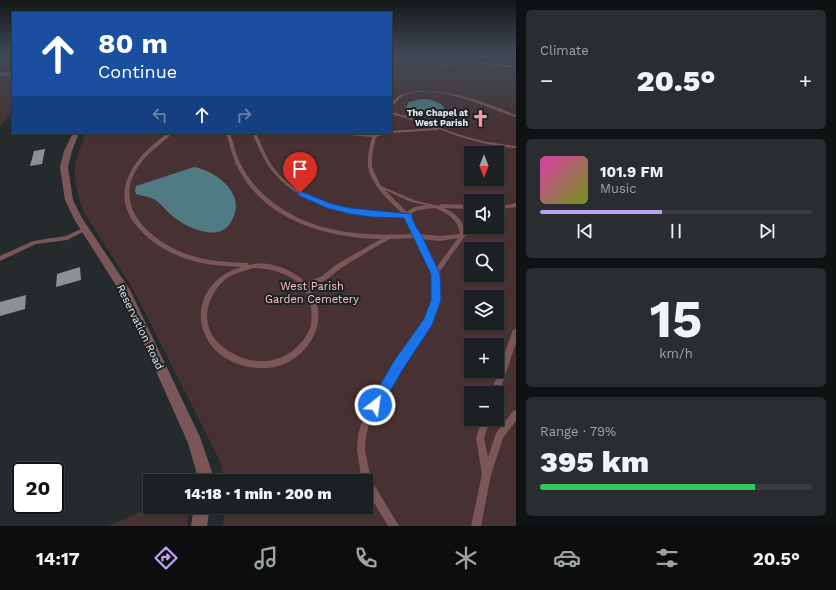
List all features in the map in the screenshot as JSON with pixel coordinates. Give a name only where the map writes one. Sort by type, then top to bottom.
[{"type":"street","name":"Reservation Road","points":[[76,134],[68,151],[64,167],[69,200],[85,229],[126,294],[195,442],[205,474]]},
{"type":"street","points":[[199,526],[201,514]]},
{"type":"lane","points":[[392,104],[399,97],[407,94],[430,92],[473,99],[516,116]]},
{"type":"lane","points":[[392,113],[413,118],[442,130],[492,144],[516,147]]},
{"type":"lane","points":[[392,132],[426,128],[442,130]]},
{"type":"lane","points":[[170,134],[144,157],[130,179],[127,192],[128,207],[136,222],[150,237],[166,247],[188,257],[214,263],[273,267],[285,271],[305,286],[313,300],[316,315],[314,331],[305,346],[290,358],[271,364],[251,365],[232,359],[216,348],[207,333],[203,317],[205,302],[212,288],[224,277],[238,270],[254,266]]},
{"type":"lane","points":[[228,134],[237,162],[243,174],[263,197],[279,209],[307,224],[327,231],[344,234],[391,237],[418,236],[446,240],[463,235]]},
{"type":"lane","points":[[254,134],[276,173],[305,196],[330,206],[350,211],[408,216]]},
{"type":"lane","points":[[375,134],[370,158],[370,167],[373,175],[394,203],[408,216],[408,220],[418,236],[435,274],[436,300],[429,321],[398,365],[365,424],[362,436],[361,450],[367,482],[394,526]]},
{"type":"lane","points":[[380,186],[413,201],[449,211],[463,226],[463,235],[435,274]]},
{"type":"lane","points":[[504,208],[516,205]]},
{"type":"lane","points":[[408,216],[410,212],[418,208],[435,206],[464,207]]},
{"type":"lane","points":[[0,259],[35,242],[66,238],[85,229]]},
{"type":"lane","points":[[305,286],[324,278],[339,266],[370,247],[391,237]]},
{"type":"lane","points":[[497,386],[516,332]]},
{"type":"lane","points":[[476,526],[486,475],[499,436],[516,414]]},
{"type":"lane","points":[[484,426],[480,438],[486,475]]},
{"type":"green space","points":[[0,80],[12,80],[12,110],[0,127]]},
{"type":"green space","name":"West Parish Garden Cemetery","points":[[392,80],[516,80],[516,526],[223,526],[224,514],[373,514],[373,474],[222,474],[221,463],[132,287],[85,214],[78,196],[75,181],[75,164],[85,134],[392,134]]},
{"type":"green space","points":[[143,511],[143,514],[188,514],[187,526],[108,526]]},
{"type":"water","points":[[428,99],[439,103],[446,112],[443,114],[426,114],[405,109],[409,102]]},
{"type":"water","points":[[194,167],[212,173],[233,193],[236,202],[236,211],[230,224],[225,229],[213,233],[190,227],[172,216],[157,201],[136,194],[136,186]]},
{"type":"building","points":[[45,149],[42,164],[30,166],[34,151]]},
{"type":"building","points":[[80,267],[81,280],[56,287],[57,274]]},
{"type":"building","points":[[26,295],[25,309],[0,316],[0,302]]},
{"type":"place","name":"The Chapel at West Parish","points":[[481,118]]},
{"type":"route","points":[[300,193],[315,201],[350,211],[408,216],[408,220],[427,254],[435,274],[436,300],[429,321],[398,365],[375,405]]}]
